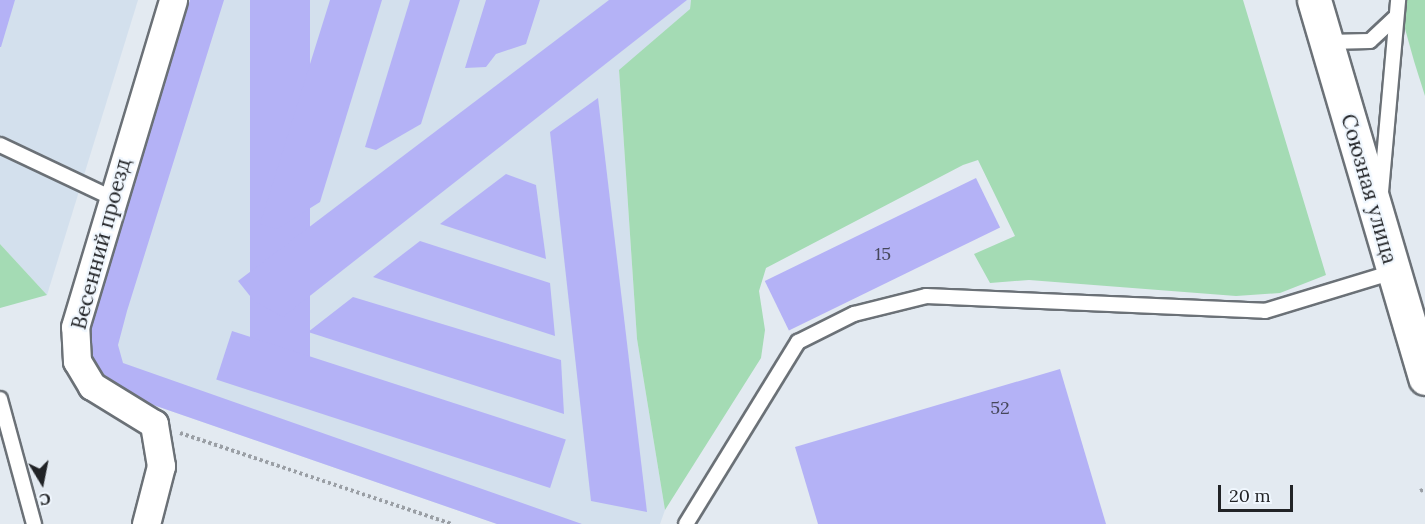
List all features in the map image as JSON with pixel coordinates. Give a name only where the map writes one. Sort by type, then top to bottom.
[{"type":"main road","name":"Союзная улица","points":[[1314,0],[1425,378]]},
{"type":"street","name":"Весенний проезд","points":[[154,424],[92,386],[77,361],[75,327],[173,0]]},
{"type":"street","points":[[146,524],[161,466],[154,424]]},
{"type":"lane","points":[[1378,221],[1398,0]]},
{"type":"lane","points":[[1326,42],[1370,41],[1396,17]]},
{"type":"lane","points":[[0,144],[112,198]]},
{"type":"lane","points":[[687,524],[798,342],[862,311],[926,296],[1265,310],[1393,272]]},
{"type":"lane","points":[[0,399],[34,524]]},
{"type":"path","points":[[154,424],[452,524]]},
{"type":"shaded area","points":[[0,0],[138,0],[47,295],[0,244]]},
{"type":"shaded area","points":[[190,0],[691,0],[690,9],[619,71],[637,339],[665,510],[660,524],[497,524],[110,390],[88,334]]},
{"type":"green space","points":[[691,0],[1243,0],[1326,275],[1280,293],[1236,296],[1029,280],[990,283],[974,254],[1015,236],[978,160],[963,165],[766,268],[759,291],[765,330],[761,358],[665,510],[637,339],[619,70],[690,9]]},
{"type":"green space","points":[[1397,0],[1425,0],[1425,96],[1414,61]]},
{"type":"green space","points":[[0,244],[47,295],[0,308]]},
{"type":"building","points":[[0,0],[15,0],[1,47],[0,47]]},
{"type":"building","points":[[190,0],[224,0],[127,311],[118,345],[123,363],[582,524],[497,524],[110,390],[88,357],[88,334]]},
{"type":"building","points":[[250,0],[310,0],[310,369],[250,369]]},
{"type":"building","points":[[330,0],[382,0],[320,202],[277,229],[260,224]]},
{"type":"building","points":[[410,0],[460,0],[421,124],[376,150],[365,147]]},
{"type":"building","points":[[486,0],[540,0],[526,44],[496,54],[486,67],[465,68]]},
{"type":"building","points":[[609,0],[687,0],[283,317],[254,301],[238,281]]},
{"type":"building","points":[[598,98],[647,512],[591,501],[550,132]]},
{"type":"building","points":[[506,174],[536,185],[546,259],[440,224]]},
{"type":"building","points":[[976,178],[1000,227],[789,330],[765,281]]},
{"type":"building","points":[[420,241],[550,283],[555,336],[373,277]]},
{"type":"building","points":[[353,297],[561,360],[564,414],[308,332]]},
{"type":"building","points":[[232,331],[566,439],[550,488],[216,380]]},
{"type":"building","points":[[1060,369],[1106,524],[818,524],[795,447]]}]
